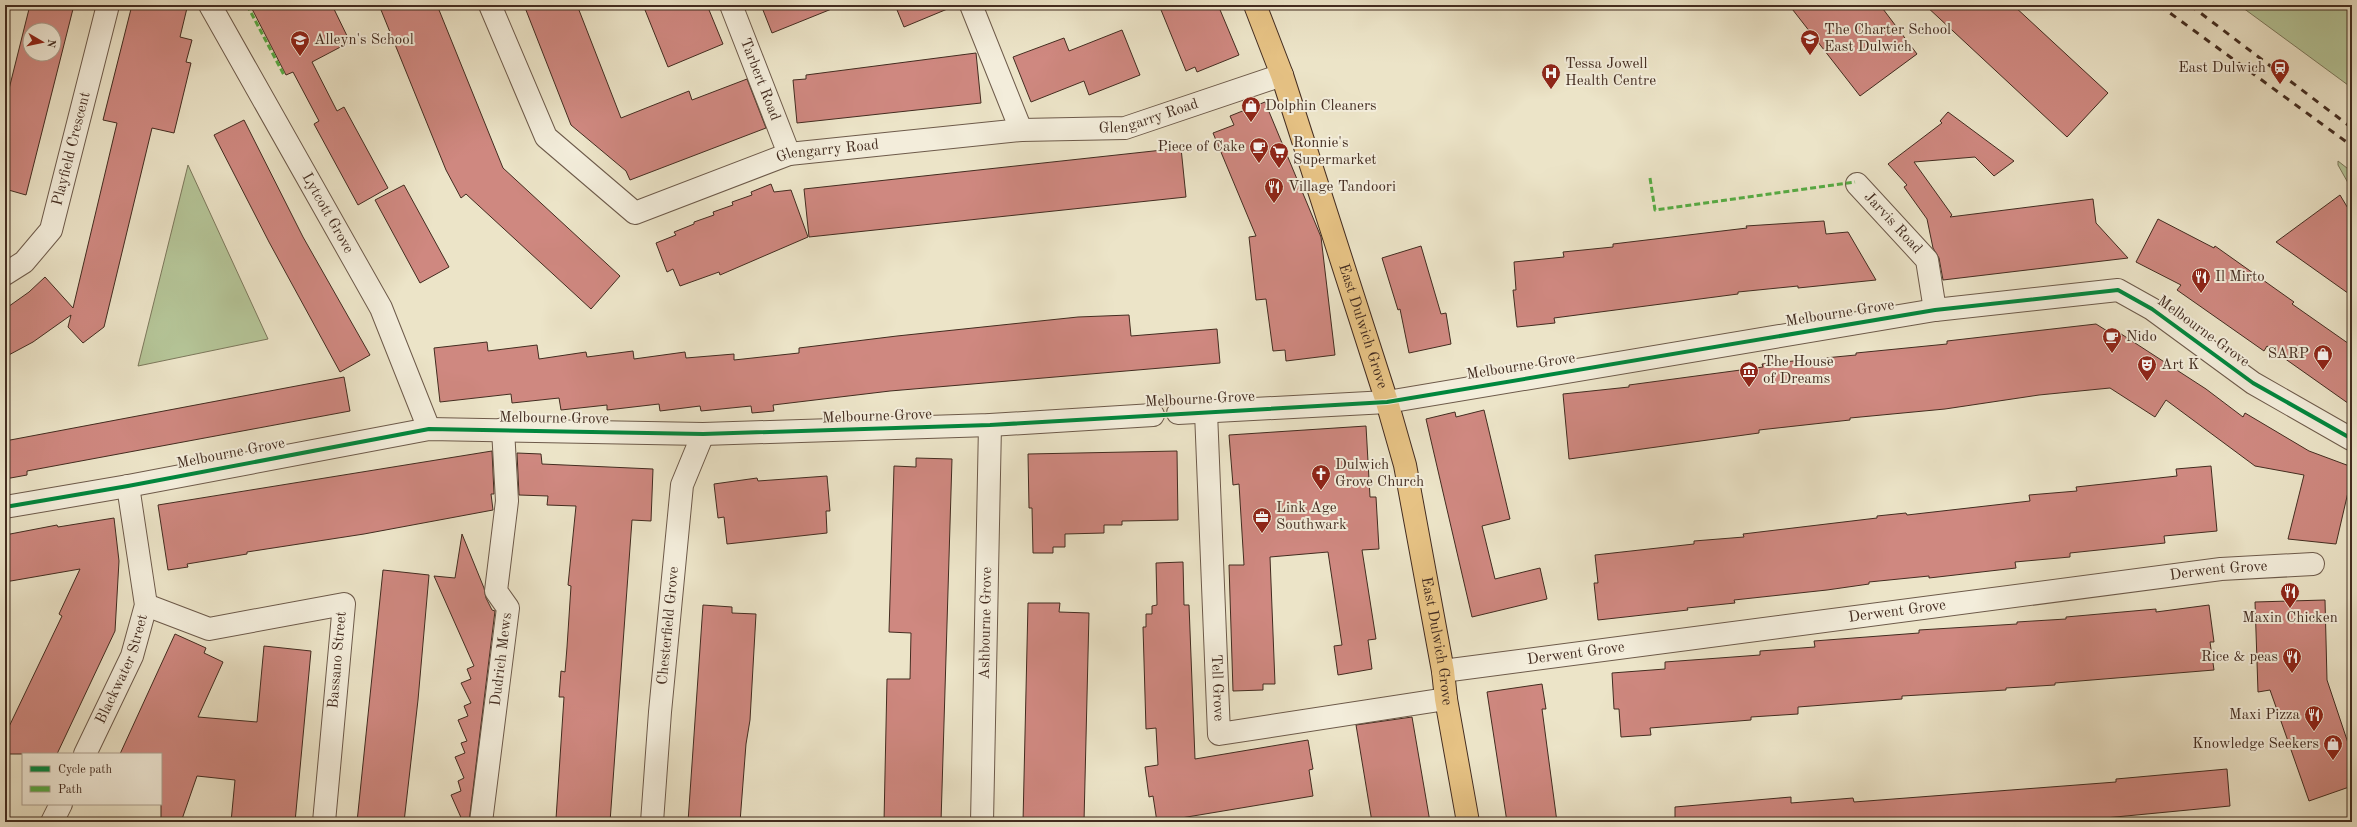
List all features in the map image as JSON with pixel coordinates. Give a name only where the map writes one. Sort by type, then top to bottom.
[{"type":"main road","name":"East Dulwich Grove","points":[[1255,5],[1282,75],[1387,402],[1405,465],[1443,671],[1446,699],[1468,822]]},
{"type":"street","name":"Playfield Crescent","points":[[5,274],[24,262],[51,230],[108,5]]},
{"type":"street","name":"Lytcott Grove","points":[[210,5],[381,308],[429,429]]},
{"type":"street","name":"Glengarry Road","points":[[490,5],[546,137],[635,214],[789,154],[1021,130],[1125,128],[1282,75]]},
{"type":"street","name":"Tarbert Road","points":[[730,5],[789,154]]},
{"type":"street","points":[[971,5],[1021,130]]},
{"type":"street","name":"Jarvis Road","points":[[1857,184],[1927,260],[1934,310]]},
{"type":"street","name":"Melbourne Grove","points":[[1178,413],[1387,402],[1934,310],[2118,290],[2152,310],[2253,383],[2352,439]]},
{"type":"street","name":"Tell Grove","points":[[1206,412],[1219,734],[1446,699]]},
{"type":"street","name":"Melbourne Grove","points":[[5,507],[128,486],[429,429],[503,429],[703,434],[990,425],[1153,414]]},
{"type":"street","name":"Ashbourne Grove","points":[[982,822],[990,425]]},
{"type":"street","name":"Dudrich Mews","points":[[481,822],[508,608],[496,591],[507,501],[503,429]]},
{"type":"street","name":"Chesterfield Grove","points":[[652,822],[660,712],[682,485],[703,434]]},
{"type":"street","name":"Blackwater Street","points":[[85,753],[132,656],[146,605],[128,486]]},
{"type":"street","name":"Derwent Grove","points":[[1443,671],[2221,569],[2313,564]]},
{"type":"street","name":"Bassano Street","points":[[146,605],[209,629],[344,604],[324,822]]},
{"type":"street","points":[[52,822],[60,805]]},
{"type":"green space","points":[[2239,5],[2352,5],[2352,88]]},
{"type":"green space","points":[[2338,161],[2352,172],[2352,190],[2338,165]]},
{"type":"green space","points":[[188,165],[268,339],[138,366]]},
{"type":"building","points":[[30,5],[74,5],[62,52],[62,22],[26,22]]},
{"type":"building","points":[[132,5],[174,5],[187,8],[180,37],[192,40],[186,62],[191,63],[174,133],[152,128],[104,327],[83,343],[68,327],[71,315],[33,342],[5,357],[5,309],[29,292],[45,277],[73,308],[117,123],[103,120]]},
{"type":"building","points":[[250,5],[332,5],[350,42],[312,62],[337,111],[344,107],[388,188],[358,205],[314,124],[319,121],[293,72],[286,75]]},
{"type":"building","points":[[379,5],[437,5],[503,168],[620,276],[591,309],[466,194],[461,198],[446,170]]},
{"type":"building","points":[[524,5],[577,5],[621,118],[689,91],[692,100],[747,79],[766,128],[630,180],[626,171],[571,125]]},
{"type":"building","points":[[643,5],[707,5],[723,44],[668,67]]},
{"type":"building","points":[[761,5],[839,5],[839,6],[772,33]]},
{"type":"building","points":[[895,5],[957,5],[904,27]]},
{"type":"building","points":[[1159,5],[1218,5],[1239,55],[1197,72],[1195,67],[1186,71]]},
{"type":"building","name":"The Charter School East Dulwich","points":[[1789,5],[1880,5],[1917,54],[1860,96]]},
{"type":"building","points":[[1925,5],[2013,5],[2108,93],[2067,137]]},
{"type":"building","points":[[1122,30],[1140,75],[1089,95],[1084,81],[1031,102],[1013,57],[1064,38],[1069,51]]},
{"type":"building","points":[[22,37],[22,62],[60,62],[26,195],[5,189],[5,105]]},
{"type":"building","points":[[976,53],[981,103],[797,123],[793,80],[806,79],[806,75]]},
{"type":"building","points":[[1265,102],[1321,237],[1335,355],[1286,361],[1285,350],[1273,351],[1266,299],[1256,300],[1249,237],[1256,236],[1213,133],[1234,125],[1230,116]]},
{"type":"building","points":[[1948,112],[2014,161],[1994,176],[1975,157],[1914,162],[1952,215],[1950,217],[2093,199],[2096,223],[2128,258],[1943,280],[1939,258],[1933,248],[1927,219],[1904,187],[1907,185],[1888,164],[1942,123],[1940,121]]},
{"type":"building","points":[[244,120],[303,237],[370,355],[340,372],[269,242],[214,135]]},
{"type":"building","points":[[1181,148],[1186,197],[809,237],[804,189]]},
{"type":"building","points":[[771,184],[774,192],[791,190],[808,237],[720,275],[719,272],[680,286],[673,269],[667,272],[656,243],[676,235],[674,232],[694,224],[694,222],[714,215],[713,212],[733,205],[732,202],[752,195],[751,192]]},
{"type":"building","points":[[404,185],[449,267],[420,283],[375,200]]},
{"type":"building","points":[[2340,195],[2352,215],[2352,296],[2276,242]]},
{"type":"building","points":[[2158,219],[2214,248],[2215,246],[2294,302],[2292,304],[2352,346],[2352,406],[2267,346],[2264,351],[2177,290],[2181,285],[2136,262]]},
{"type":"building","points":[[1824,221],[1826,234],[1848,232],[1876,280],[1798,288],[1798,286],[1738,292],[1738,294],[1554,318],[1555,323],[1517,327],[1513,290],[1516,290],[1514,262],[1564,257],[1563,252],[1613,247],[1613,244],[1747,228],[1746,226]]},
{"type":"building","points":[[1421,246],[1441,314],[1446,313],[1451,344],[1409,353],[1400,309],[1398,310],[1382,258]]},
{"type":"building","points":[[1129,315],[1131,336],[1217,329],[1220,363],[890,391],[773,405],[774,411],[752,413],[751,406],[701,411],[700,406],[660,411],[659,404],[607,410],[607,405],[561,410],[559,398],[512,403],[511,394],[440,402],[434,348],[487,342],[488,351],[537,345],[539,359],[586,352],[587,357],[633,351],[634,359],[685,352],[686,358],[734,354],[734,360],[799,353],[799,348],[897,336],[1078,317]]},
{"type":"building","points":[[2096,324],[2112,334],[2115,330],[2206,389],[2243,417],[2245,413],[2309,451],[2352,467],[2352,475],[2336,544],[2288,539],[2304,475],[2255,466],[2166,400],[2155,417],[2110,388],[2039,395],[1945,409],[1850,418],[1850,420],[1759,430],[1759,433],[1569,459],[1563,394],[1629,387],[1629,385],[1763,367],[1762,364],[1856,355],[1856,353],[1947,344],[1947,341]]},
{"type":"building","points":[[344,377],[350,411],[27,471],[27,475],[5,479],[5,441]]},
{"type":"building","points":[[1484,410],[1510,519],[1482,526],[1495,579],[1540,568],[1547,599],[1472,617],[1426,419],[1455,412],[1456,417]]},
{"type":"building","points":[[1366,426],[1370,497],[1376,497],[1379,549],[1362,550],[1376,639],[1368,640],[1372,669],[1338,675],[1334,646],[1342,645],[1328,552],[1270,557],[1275,684],[1263,684],[1263,690],[1233,691],[1229,565],[1244,565],[1239,484],[1233,485],[1229,435]]},
{"type":"building","points":[[492,451],[494,494],[491,494],[493,510],[364,534],[247,552],[247,554],[187,564],[188,567],[168,570],[158,505]]},
{"type":"building","points":[[1177,451],[1178,520],[1122,521],[1122,525],[1104,525],[1104,533],[1065,534],[1065,547],[1053,547],[1053,553],[1033,553],[1032,508],[1029,508],[1028,454]]},
{"type":"building","points":[[517,453],[541,454],[542,464],[653,469],[651,521],[632,520],[610,822],[556,819],[564,697],[559,697],[561,671],[565,672],[571,586],[568,585],[576,506],[547,505],[548,496],[519,495]]},
{"type":"building","points":[[916,458],[952,459],[941,822],[884,822],[887,679],[910,679],[911,633],[889,632],[894,466],[916,467]]},
{"type":"building","points":[[2211,466],[2217,531],[2164,536],[2165,543],[2070,553],[2070,557],[2015,562],[2016,568],[1929,578],[1929,576],[1869,582],[1869,584],[1827,590],[1734,600],[1735,603],[1687,608],[1688,610],[1598,620],[1594,583],[1598,583],[1595,555],[1694,544],[1694,541],[1744,537],[1743,534],[1877,518],[1877,516],[1906,513],[1907,515],[2030,501],[2029,495],[2077,491],[2076,487],[2177,476],[2176,469]]},
{"type":"building","points":[[827,476],[830,511],[826,511],[827,533],[727,544],[724,517],[718,518],[714,484],[757,478],[758,481]]},
{"type":"building","points":[[114,518],[119,561],[115,631],[57,753],[5,754],[5,735],[62,616],[59,614],[80,569],[5,582],[5,535],[57,525],[58,527]]},
{"type":"building","points":[[462,534],[484,588],[486,598],[492,610],[495,611],[469,822],[463,822],[451,795],[461,791],[458,781],[464,778],[455,757],[465,753],[461,743],[467,741],[458,720],[468,716],[464,706],[471,703],[461,683],[471,679],[467,669],[474,666],[434,576],[455,578]]},
{"type":"building","points":[[1183,562],[1184,605],[1189,605],[1195,759],[1308,740],[1313,769],[1309,770],[1313,796],[1157,822],[1153,796],[1149,797],[1145,767],[1158,765],[1156,728],[1146,729],[1143,627],[1146,627],[1146,614],[1152,614],[1152,606],[1157,605],[1156,563]]},
{"type":"building","points":[[383,570],[429,575],[418,700],[404,822],[357,822]]},
{"type":"building","points":[[2325,600],[2327,680],[2352,755],[2352,786],[2309,801],[2270,690],[2258,692],[2255,602]]},
{"type":"building","points":[[1028,603],[1060,603],[1059,612],[1089,613],[1084,822],[1023,822]]},
{"type":"building","points":[[703,605],[732,607],[732,613],[756,614],[750,720],[746,744],[740,822],[688,822]]},
{"type":"building","points":[[2209,605],[2214,642],[2210,642],[2214,670],[2055,683],[2055,685],[2006,688],[2006,690],[1902,696],[1902,699],[1798,707],[1798,714],[1751,717],[1751,720],[1650,728],[1651,735],[1621,737],[1619,709],[1614,709],[1612,673],[1665,669],[1665,662],[1760,655],[1760,651],[1815,647],[1814,641],[1919,633],[1919,630],[2017,624],[2017,622],[2066,619],[2066,617],[2156,609],[2156,612]]},
{"type":"building","points":[[175,634],[206,648],[204,653],[223,662],[198,717],[257,722],[264,646],[311,651],[295,822],[231,822],[235,780],[197,776],[181,822],[161,822],[162,753],[120,753]]},
{"type":"building","points":[[1542,684],[1546,709],[1542,709],[1557,822],[1507,822],[1487,692]]},
{"type":"building","points":[[1412,717],[1430,822],[1372,822],[1356,725]]},
{"type":"building","points":[[2227,769],[2230,806],[2105,818],[2105,820],[2080,822],[1675,822],[1675,807],[1791,797],[1791,803],[1853,798],[1854,802],[2116,782],[2116,779]]},
{"type":"railway","points":[[2159,5],[2352,146]]},
{"type":"railway","points":[[2190,5],[2352,128]]},
{"type":"marked path","points":[[247,5],[284,75]]},
{"type":"marked path","points":[[1650,178],[1655,210],[1855,182]]},
{"type":"cycle path","points":[[5,507],[128,486],[429,429],[703,434],[990,425],[1387,402],[1935,310],[2118,290],[2152,309],[2253,383],[2352,439]]},
{"type":"place","name":"The Charter School East Dulwich","points":[[1810,56]]},
{"type":"place","name":"Alleyn's School","points":[[300,57]]},
{"type":"place","name":"East Dulwich","points":[[2280,85]]},
{"type":"place","name":"Tessa Jowell Health Centre","points":[[1551,90]]},
{"type":"place","name":"Dolphin Cleaners","points":[[1251,123]]},
{"type":"place","name":"Piece of Cake","points":[[1259,164]]},
{"type":"place","name":"Ronnie's Supermarket","points":[[1279,169]]},
{"type":"place","name":"Village Tandoori","points":[[1274,204]]},
{"type":"place","name":"Il Mirto","points":[[2201,294]]},
{"type":"place","name":"Nido","points":[[2112,354]]},
{"type":"place","name":"SARP","points":[[2323,371]]},
{"type":"place","name":"Art K","points":[[2147,382]]},
{"type":"place","name":"The House of Dreams","points":[[1749,388]]},
{"type":"place","name":"Dulwich Grove Church","points":[[1321,491]]},
{"type":"place","name":"Link Age Southwark","points":[[1262,534]]},
{"type":"place","name":"Maxin Chicken","points":[[2290,609]]},
{"type":"place","name":"Rice & peas","points":[[2292,674]]},
{"type":"place","name":"Maxi Pizza","points":[[2314,732]]},
{"type":"place","name":"Knowledge Seekers","points":[[2333,761]]}]
